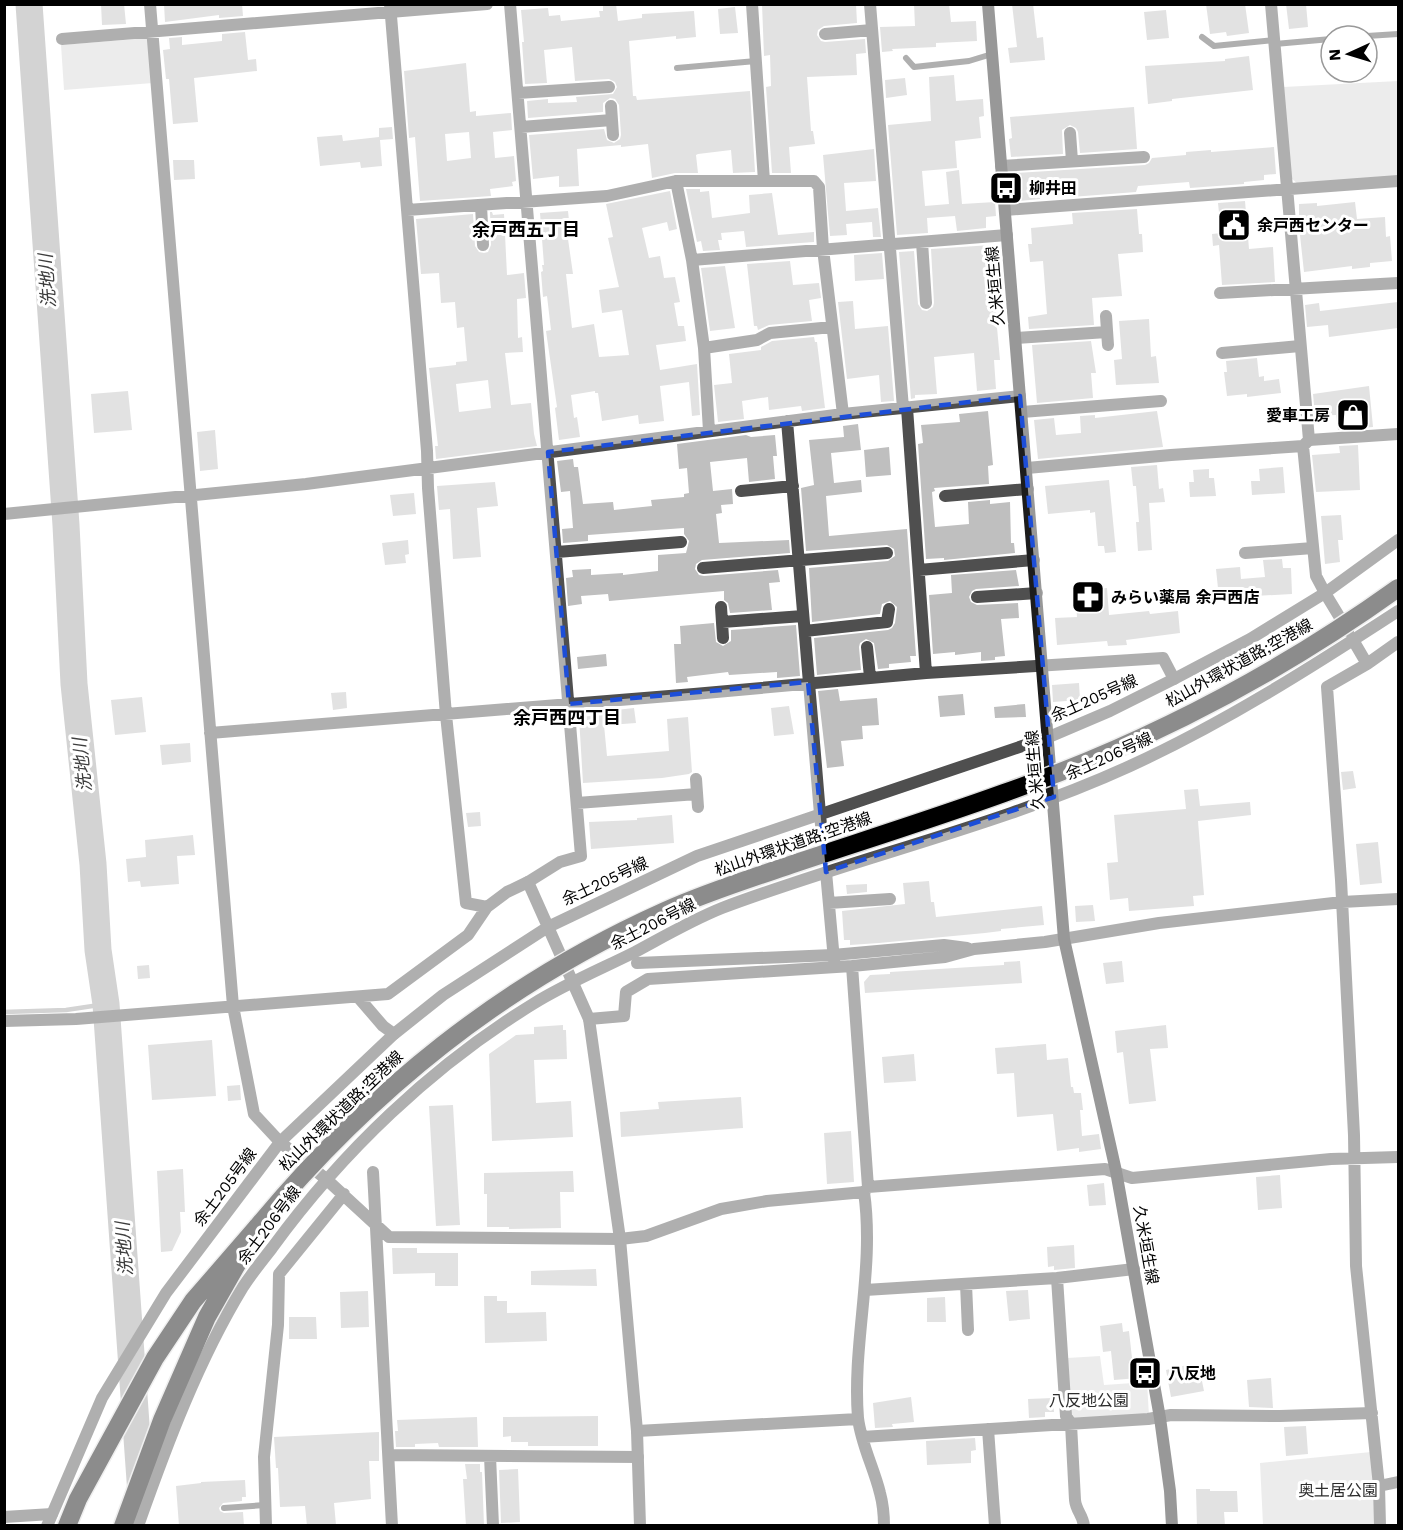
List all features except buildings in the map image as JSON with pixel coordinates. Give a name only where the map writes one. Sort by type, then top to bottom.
[{"type":"highway","name":"松山外環状道路;空港線","points":[[258,1226],[322,1154],[382,1094],[439,1046],[501,1001],[557,967],[665,911],[717,890],[1004,794],[1125,745],[1273,669],[1368,610],[1398,588]]},
{"type":"highway","points":[[67,1526],[78,1499],[155,1358],[193,1301],[258,1226]]},
{"type":"highway","points":[[123,1526],[162,1420],[207,1317],[258,1226]]},
{"type":"main road","name":"久米垣生線","points":[[988,4],[1064,939],[1116,1171],[1160,1418],[1170,1491],[1172,1526]]},
{"type":"street","points":[[150,4],[233,1006],[254,1114],[280,1142],[344,1194],[389,1236],[620,1239],[646,1236],[721,1209],[767,1201],[866,1190],[1105,1169],[1132,1178],[1331,1159],[1398,1157]]},
{"type":"street","points":[[62,39],[391,9],[487,4]]},
{"type":"street","points":[[4,1021],[127,1016],[388,994],[468,935],[487,907],[507,892],[560,862],[581,856],[510,4]]},
{"type":"street","points":[[752,4],[764,181]]},
{"type":"street","points":[[870,4],[927,673]]},
{"type":"street","points":[[1271,4],[1300,346],[1316,576],[1367,664]]},
{"type":"street","points":[[391,9],[446,715],[466,903],[487,907]]},
{"type":"street","points":[[825,34],[872,30]]},
{"type":"street","points":[[518,93],[609,87]]},
{"type":"street","points":[[611,106],[613,135]]},
{"type":"street","points":[[521,127],[612,120]]},
{"type":"street","points":[[1070,133],[1072,162]]},
{"type":"street","points":[[1001,166],[1144,157]]},
{"type":"street","points":[[407,210],[607,196],[676,181],[814,181],[819,187],[823,249],[843,414]]},
{"type":"street","points":[[676,181],[692,260],[704,348],[709,431]]},
{"type":"street","points":[[1005,210],[1398,181]]},
{"type":"street","points":[[481,205],[483,244]]},
{"type":"street","points":[[692,260],[1007,235]]},
{"type":"street","points":[[922,242],[926,303]]},
{"type":"street","points":[[1220,293],[1398,283]]},
{"type":"street","points":[[1106,316],[1108,345]]},
{"type":"street","points":[[704,348],[757,340],[770,333],[832,327]]},
{"type":"street","points":[[1016,338],[1107,332]]},
{"type":"street","points":[[1222,352],[1300,346]]},
{"type":"street","points":[[4,514],[191,496],[548,453],[843,414],[1020,396]]},
{"type":"street","points":[[1022,412],[1161,401]]},
{"type":"street","points":[[787,421],[834,961]]},
{"type":"street","points":[[1027,468],[1398,434]]},
{"type":"street","points":[[741,491],[793,486]]},
{"type":"street","points":[[945,496],[1028,489]]},
{"type":"street","name":"余土205号線","points":[[50,1520],[102,1398],[155,1308],[280,1142],[394,1034],[443,995],[548,927],[697,856],[1049,737],[1174,679],[1250,639],[1324,593],[1398,540]]},
{"type":"street","points":[[557,552],[681,542]]},
{"type":"street","points":[[1245,553],[1313,548]]},
{"type":"street","points":[[703,568],[887,553]]},
{"type":"street","points":[[919,570],[1034,560]]},
{"type":"street","points":[[721,567],[722,581]]},
{"type":"street","points":[[977,597],[1037,593]]},
{"type":"street","points":[[721,607],[723,638]]},
{"type":"street","points":[[804,631],[887,622],[889,609]]},
{"type":"street","name":"余土206号線","points":[[138,1526],[165,1452],[207,1354],[244,1286],[286,1228],[326,1179],[401,1105],[465,1050],[535,1003],[718,910],[1054,797],[1128,767],[1200,731],[1353,640],[1398,610]]},
{"type":"street","points":[[722,622],[803,616]]},
{"type":"street","points":[[1380,1526],[1379,1486],[1356,1266],[1355,1159],[1342,902],[1327,687],[1367,664],[1398,642]]},
{"type":"street","points":[[867,647],[870,677]]},
{"type":"street","points":[[210,734],[870,677],[1163,658],[1174,679]]},
{"type":"street","points":[[696,779],[698,807]]},
{"type":"street","points":[[577,803],[697,794]]},
{"type":"street","points":[[528,882],[589,1019],[620,1239],[637,1431],[640,1526]]},
{"type":"street","points":[[829,903],[890,899]]},
{"type":"street","points":[[637,963],[834,961],[852,966],[945,957],[974,949],[1064,939],[1159,923],[1342,902],[1398,899]]},
{"type":"street","points":[[589,1019],[624,1016],[626,992],[648,979],[834,961],[944,945],[974,949]]},
{"type":"street","points":[[852,966],[868,1217],[865,1290],[859,1340],[858,1419],[880,1491],[884,1526]]},
{"type":"street","points":[[358,997],[383,1026],[394,1034]]},
{"type":"street","points":[[373,1172],[392,1526]]},
{"type":"street","points":[[266,1526],[264,1457],[278,1325],[279,1274],[344,1194]]},
{"type":"street","points":[[865,1290],[1057,1278],[1134,1269]]},
{"type":"street","points":[[1057,1278],[1066,1416],[1071,1424],[1076,1508],[1084,1517],[1084,1526]]},
{"type":"street","points":[[966,1284],[968,1330]]},
{"type":"street","points":[[862,1437],[1191,1415],[1280,1416],[1372,1413]]},
{"type":"street","points":[[637,1431],[858,1419]]},
{"type":"street","points":[[988,1429],[995,1526]]},
{"type":"street","points":[[389,1455],[638,1457]]},
{"type":"street","points":[[490,1456],[494,1526]]},
{"type":"street","points":[[1379,1486],[1398,1482]]},
{"type":"street","points":[[4,1517],[50,1520]]},
{"type":"lane","points":[[1379,35],[1398,34]]},
{"type":"lane","points":[[1202,36],[1214,46],[1319,40]]},
{"type":"lane","points":[[906,58],[914,68],[969,62],[992,54]]},
{"type":"lane","points":[[677,68],[756,60]]},
{"type":"lane","points":[[224,1508],[265,1505]]},
{"type":"highlighted area","points":[[1020,396],[1054,797],[826,872],[808,682],[569,704],[548,452]]},
{"type":"green space","points":[[149,38],[153,83],[64,90],[61,45]]},
{"type":"green space","points":[[1398,81],[1398,178],[1300,186],[1290,177],[1283,87],[1379,84],[1379,82]]},
{"type":"green space","name":"八反地公園","points":[[1100,1356],[1104,1385],[1147,1382],[1149,1416],[1074,1421],[1070,1416],[1067,1358]]},
{"type":"green space","name":"奥土居公園","points":[[1371,1452],[1376,1525],[1263,1525],[1260,1463]]},
{"type":"waterway","name":"洗地川","points":[[29,4],[66,525],[74,684],[93,864],[98,950],[106,1004],[141,1494]]},
{"type":"waterway","points":[[4,1012],[66,1010],[106,1004]]},
{"type":"place","name":"柳井田","points":[[1006,188]]},
{"type":"place","name":"余戸西センター","points":[[1234,225]]},
{"type":"place","name":"愛車工房","points":[[1353,415]]},
{"type":"place","name":"みらい薬局 余戸西店","points":[[1088,597]]},
{"type":"place","name":"八反地","points":[[1145,1373]]},
{"type":"district","name":"余戸西五丁目","points":[[526,229]]},
{"type":"district","name":"余戸西四丁目","points":[[567,717]]}]
